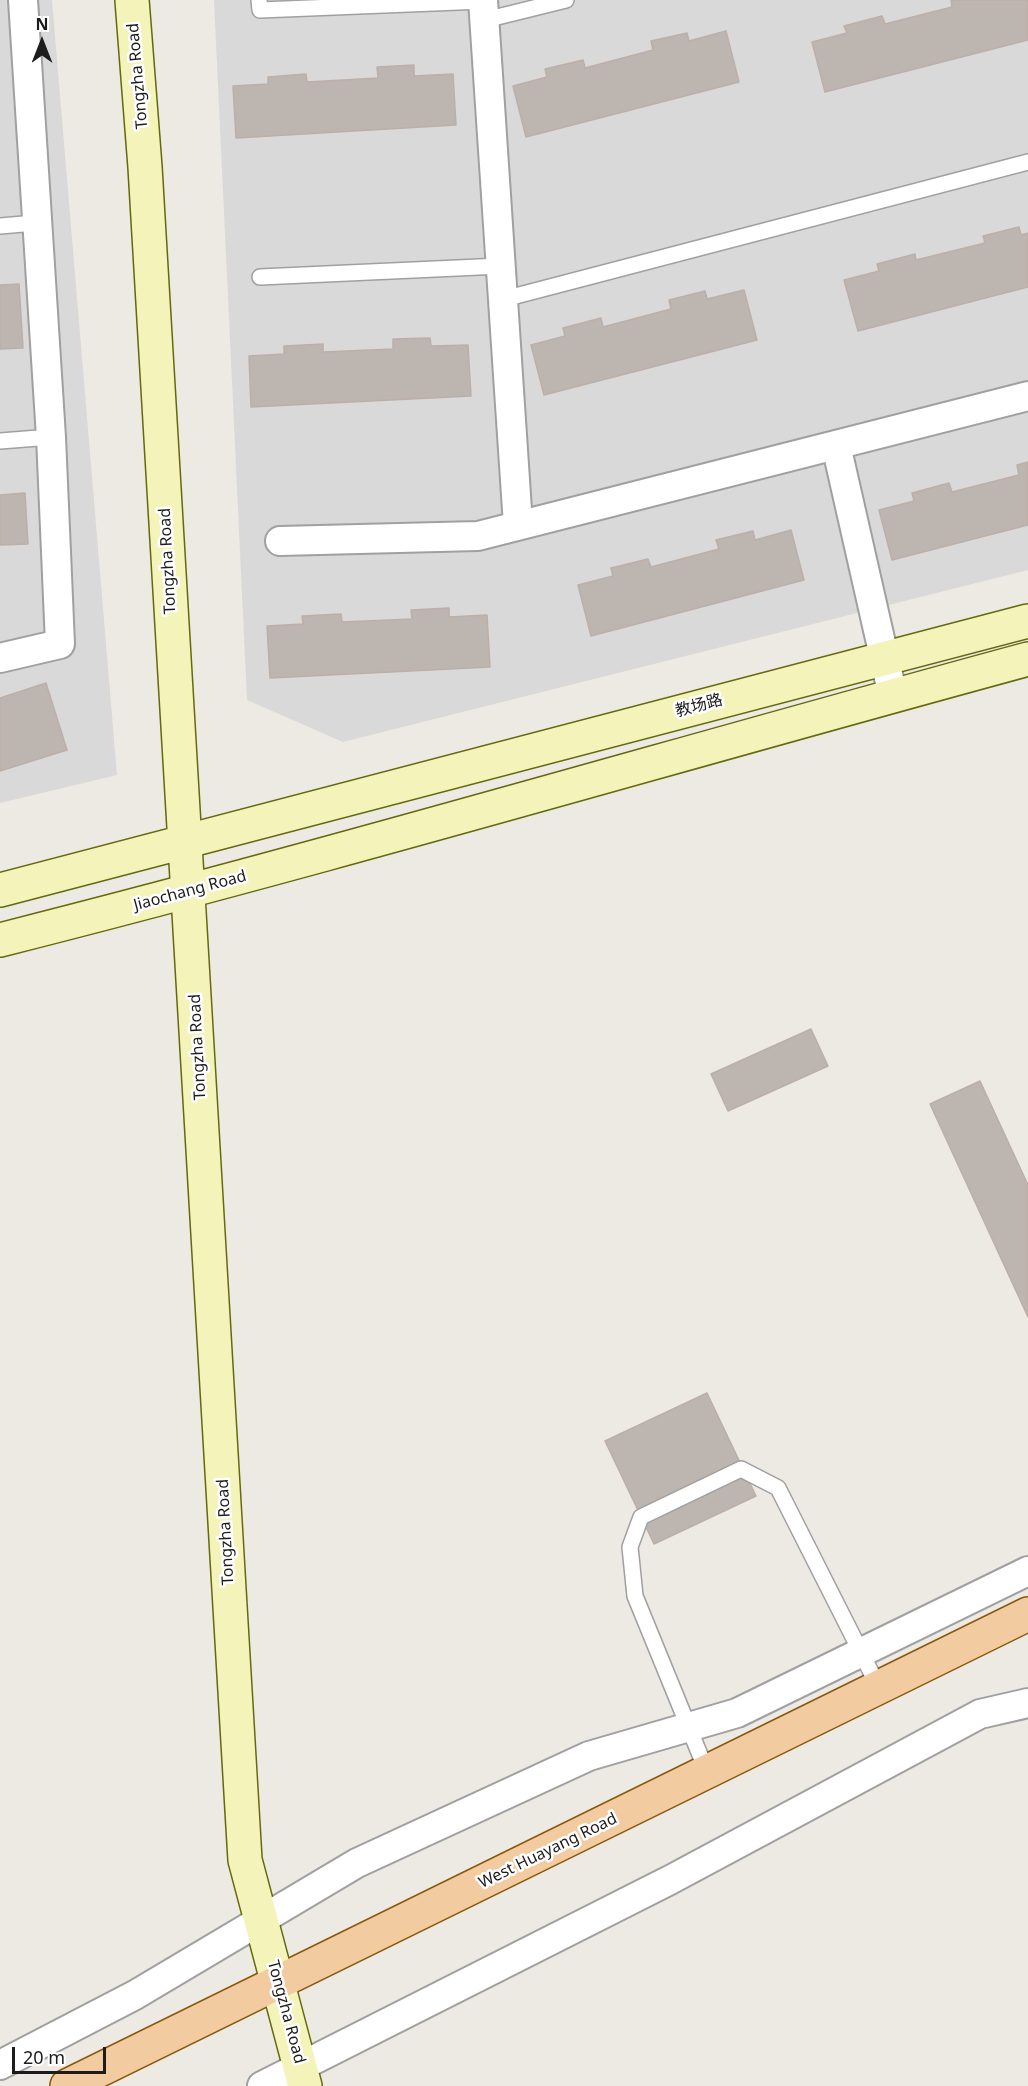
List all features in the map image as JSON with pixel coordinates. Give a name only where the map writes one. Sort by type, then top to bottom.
[{"type":"main road","name":"Tongzha Road","points":[[132,0],[146,167],[245,1860],[303,2077]]},
{"type":"main road","points":[[0,890],[1028,621]]},
{"type":"main road","points":[[893,696],[1028,659]]},
{"type":"main road","name":"Jiaochang Road","points":[[0,940],[189,892],[893,696]]},
{"type":"main road","name":"West Huayang Road","points":[[67,2086],[1028,1614]]},
{"type":"street","points":[[0,658],[60,644],[51,437],[35,223],[23,0]]},
{"type":"street","points":[[484,7],[518,525]]},
{"type":"street","points":[[280,541],[478,536],[1028,396]]},
{"type":"street","points":[[836,445],[893,696]]},
{"type":"street","points":[[0,2065],[135,1995],[357,1863],[589,1756],[737,1713],[1028,1571]]},
{"type":"street","points":[[262,2086],[303,2077],[980,1714],[1028,1703]]},
{"type":"lane","points":[[259,0],[260,10],[484,7],[566,0]]},
{"type":"lane","points":[[504,299],[1028,162]]},
{"type":"lane","points":[[0,226],[35,223]]},
{"type":"lane","points":[[260,277],[501,266]]},
{"type":"lane","points":[[0,441],[51,437]]},
{"type":"lane","points":[[707,1772],[635,1596],[630,1546],[641,1516],[741,1469],[778,1488],[879,1688]]},
{"type":"shaded area","points":[[0,0],[52,0],[117,775],[0,803]]},
{"type":"shaded area","points":[[214,0],[1028,0],[1028,570],[343,742],[247,700]]},
{"type":"building","points":[[951,0],[1028,0],[1028,40],[825,92],[812,42],[847,33],[844,26],[882,16],[885,24],[952,7]]},
{"type":"building","points":[[726,31],[739,82],[526,137],[513,86],[547,77],[545,69],[583,60],[585,68],[653,50],[651,41],[687,33],[689,41]]},
{"type":"building","points":[[414,65],[414,76],[453,74],[456,125],[236,138],[233,86],[268,84],[268,77],[306,74],[307,82],[378,78],[377,67]]},
{"type":"building","points":[[1019,227],[1021,235],[1028,233],[1028,287],[858,331],[844,280],[879,271],[877,264],[915,254],[916,260],[985,243],[983,236]]},
{"type":"building","points":[[19,284],[23,348],[0,349],[0,285]]},
{"type":"building","points":[[744,290],[757,340],[544,395],[531,345],[565,336],[563,328],[601,318],[603,327],[671,309],[669,300],[705,291],[707,299]]},
{"type":"building","points":[[430,338],[431,346],[468,345],[471,396],[251,407],[249,356],[284,354],[284,346],[323,344],[323,352],[393,349],[393,339]]},
{"type":"building","points":[[1028,462],[1028,525],[892,560],[879,510],[914,501],[912,493],[949,483],[952,492],[1019,475],[1017,465]]},
{"type":"building","points":[[25,493],[28,544],[0,545],[0,495]]},
{"type":"building","points":[[791,530],[804,580],[591,636],[578,585],[613,576],[611,568],[648,559],[651,567],[719,549],[716,540],[753,531],[755,540]]},
{"type":"building","points":[[449,608],[449,617],[487,615],[490,667],[270,678],[267,626],[303,624],[302,616],[341,614],[342,622],[412,619],[411,610]]},
{"type":"building","points":[[46,683],[67,750],[0,771],[0,698]]},
{"type":"building","points":[[811,1029],[828,1066],[728,1111],[711,1074]]},
{"type":"building","points":[[980,1081],[1028,1185],[1028,1317],[930,1104]]},
{"type":"building","points":[[707,1393],[756,1496],[654,1544],[605,1441]]}]
